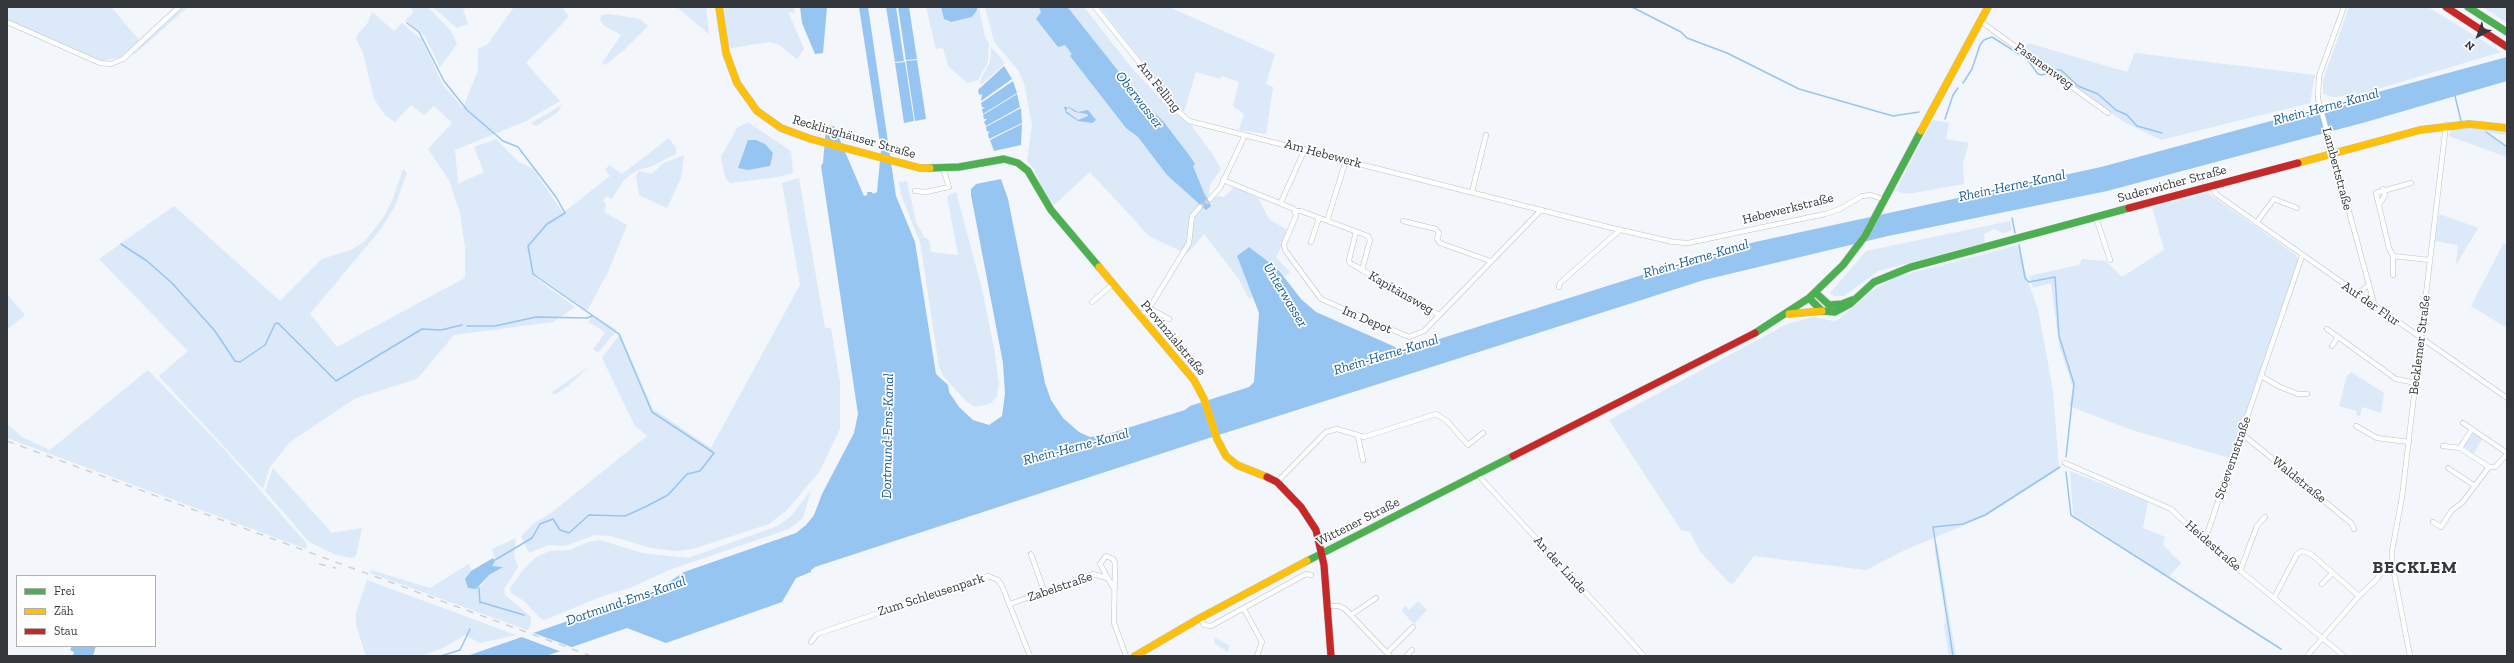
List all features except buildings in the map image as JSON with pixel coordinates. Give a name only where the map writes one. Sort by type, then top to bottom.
[{"type":"main road","name":"Recklinghäuser Straße","points":[[719,7],[722,32],[732,71],[749,102],[766,119],[780,128],[820,141],[920,168],[944,168],[1004,159]]},
{"type":"main road","points":[[1884,204],[1988,7]]},
{"type":"main road","points":[[2446,7],[2504,45]]},
{"type":"main road","points":[[2468,7],[2507,32]]},
{"type":"main road","name":"Suderwicher Straße","points":[[1787,314],[1843,310],[1874,282],[1894,272],[2420,130],[2446,125],[2469,124],[2507,128]]},
{"type":"main road","name":"Provinzialstraße","points":[[1004,159],[1018,163],[1028,171],[1051,210],[1112,285],[1194,380],[1204,399],[1217,439],[1231,462],[1268,476],[1277,482],[1300,507],[1316,530],[1322,554],[1328,606],[1331,656]]},
{"type":"main road","name":"Wittener Straße","points":[[1135,656],[1200,618],[1322,554],[1527,448],[1723,350],[1787,314],[1816,293],[1854,253],[1884,204]]},
{"type":"main road","name":"Suderwicher Straße","points":[[1816,293],[1829,305],[1842,304],[1854,300]]},
{"type":"main road","points":[[1809,298],[1822,311]]},
{"type":"street","points":[[7,22],[100,63],[112,64],[123,59],[179,7]]},
{"type":"street","name":"Am Felling","points":[[1095,7],[1183,116],[1193,122],[1244,135]]},
{"type":"street","name":"Lambertstraße","points":[[2344,7],[2319,76],[2318,99],[2375,307]]},
{"type":"street","name":"Fasanenweg","points":[[1980,21],[2108,113]]},
{"type":"street","name":"Becklemer Straße","points":[[2410,656],[2392,564],[2392,551],[2409,442],[2446,125]]},
{"type":"street","points":[[1210,199],[1218,191],[1244,135]]},
{"type":"street","name":"Am Hebewerk","points":[[1244,135],[1542,210]]},
{"type":"street","points":[[1472,192],[1486,135]]},
{"type":"street","points":[[1281,202],[1304,149]]},
{"type":"street","points":[[1328,218],[1346,160]]},
{"type":"street","points":[[915,191],[926,192],[949,187],[944,168]]},
{"type":"street","points":[[1223,180],[1281,202],[1296,211]]},
{"type":"street","points":[[2393,275],[2393,256],[2389,248],[2376,193],[2411,183]]},
{"type":"street","name":"Auf der Flur","points":[[2212,186],[2216,194],[2256,223],[2507,398]]},
{"type":"street","points":[[2379,205],[2385,195],[2383,190]]},
{"type":"street","name":"Hebewerkstraße","points":[[1542,210],[1673,242],[1688,243],[1840,210],[1862,196],[1871,195],[1884,204]]},
{"type":"street","points":[[2256,223],[2274,199],[2297,208]]},
{"type":"street","points":[[1140,317],[1149,308],[1189,243],[1192,216],[1200,207]]},
{"type":"street","name":"Im Depot","points":[[1296,211],[1295,220],[1284,244],[1285,250],[1321,299],[1409,337],[1420,334],[1490,261],[1542,210]]},
{"type":"street","name":"Kapitänsweg","points":[[1296,211],[1368,236],[1370,240],[1362,270]]},
{"type":"street","points":[[2096,217],[2110,260]]},
{"type":"street","points":[[1311,242],[1319,218]]},
{"type":"street","points":[[1403,221],[1436,229],[1439,233],[1437,240],[1440,243],[1490,261]]},
{"type":"street","points":[[1559,287],[1560,283],[1620,230]]},
{"type":"street","name":"Kapitänsweg","points":[[1356,232],[1349,260],[1350,264],[1439,315]]},
{"type":"street","name":"Stoevernstraße","points":[[2202,539],[2207,534],[2302,256]]},
{"type":"street","points":[[2393,256],[2430,260]]},
{"type":"street","points":[[1092,302],[1112,285]]},
{"type":"street","points":[[2357,294],[2369,285]]},
{"type":"street","points":[[1149,308],[1170,319]]},
{"type":"street","points":[[2327,329],[2396,379],[2416,383]]},
{"type":"street","points":[[2332,346],[2338,337]]},
{"type":"street","points":[[2261,376],[2280,387],[2298,394],[2307,394]]},
{"type":"street","points":[[1277,482],[1326,432],[1337,429],[1358,437],[1364,437],[1436,414],[1446,421],[1468,445],[1483,433]]},
{"type":"street","points":[[2443,446],[2460,448],[2489,468],[2496,467],[2507,453],[2463,423]]},
{"type":"street","points":[[2356,426],[2377,438],[2409,442]]},
{"type":"street","points":[[2460,448],[2472,429]]},
{"type":"street","name":"Waldstraße","points":[[2241,432],[2351,523],[2354,529]]},
{"type":"street","points":[[1358,437],[1363,460]]},
{"type":"street","name":"Heidestraße","points":[[2065,463],[2171,509],[2202,539],[2344,656]]},
{"type":"street","points":[[2448,468],[2475,486]]},
{"type":"street","points":[[2433,522],[2441,527],[2452,510],[2462,503],[2489,468]]},
{"type":"street","name":"An der Linde","points":[[1477,474],[1644,656]]},
{"type":"street","points":[[2240,571],[2257,526],[2265,517]]},
{"type":"street","points":[[2274,598],[2297,554],[2302,551],[2310,554],[2359,596]]},
{"type":"street","points":[[1031,554],[1044,591]]},
{"type":"street","points":[[1114,589],[1100,564],[1106,556],[1114,559],[1115,563],[1114,623],[1126,656]]},
{"type":"street","points":[[2307,656],[2359,596],[2377,579],[2384,567],[2392,564]]},
{"type":"street","points":[[2322,584],[2332,573]]},
{"type":"street","name":"Zabelstraße","points":[[1010,604],[1093,574],[1102,574],[1109,579]]},
{"type":"street","points":[[1200,618],[1204,625],[1211,626],[1306,574],[1311,575]]},
{"type":"street","name":"Zum Schleusenpark","points":[[811,642],[817,634],[985,576],[998,580],[1010,604],[1030,656]]},
{"type":"street","points":[[1351,615],[1376,598]]},
{"type":"street","points":[[1328,606],[1339,606],[1351,615],[1389,654],[1413,627]]},
{"type":"street","points":[[1244,609],[1262,642],[1258,656]]},
{"type":"street","points":[[1406,656],[1412,650]]},
{"type":"shaded area","points":[[7,7],[111,7],[139,40],[174,7],[188,7],[136,53],[103,61],[7,20]]},
{"type":"shaded area","points":[[411,7],[428,7],[451,31],[457,44],[440,67],[425,36],[405,20],[413,13]]},
{"type":"shaded area","points":[[433,7],[475,7],[463,9],[468,24],[457,28]]},
{"type":"shaded area","points":[[514,7],[562,7],[569,16],[526,63],[560,101],[526,121],[455,150],[458,184],[484,172],[474,147],[496,139],[519,162],[533,169],[563,213],[610,176],[605,170],[609,165],[622,174],[669,138],[676,148],[676,154],[650,167],[637,170],[624,180],[612,199],[606,196],[603,201],[606,205],[604,212],[627,225],[608,272],[587,311],[538,276],[536,278],[575,307],[553,322],[454,335],[417,379],[356,398],[290,442],[270,467],[263,489],[159,376],[188,351],[99,259],[174,206],[280,301],[322,259],[351,250],[364,242],[383,218],[392,201],[403,169],[407,173],[395,206],[381,229],[310,314],[337,347],[465,278],[465,247],[460,213],[449,180],[428,149],[452,123],[434,106],[424,115],[411,105],[395,122],[386,116],[374,99],[363,53],[356,39],[358,34],[367,24],[372,12],[394,31],[402,23],[422,40],[443,85],[463,108],[478,70],[478,49],[488,44]]},
{"type":"shaded area","points":[[677,7],[706,7],[709,34]]},
{"type":"shaded area","points":[[723,7],[794,7],[795,13],[788,12],[804,49],[797,59],[779,45],[770,42],[731,48],[727,43]]},
{"type":"shaded area","points":[[926,7],[941,7],[944,19],[948,22],[972,17],[977,10],[977,7],[979,7],[985,37],[989,43],[988,62],[978,80],[967,83],[948,66],[943,48],[936,49]]},
{"type":"shaded area","points":[[985,7],[1084,7],[1131,67],[1170,109],[1191,125],[1211,152],[1221,169],[1210,185],[1208,197],[1211,200],[1218,196],[1224,197],[1234,187],[1258,198],[1269,219],[1289,231],[1276,257],[1290,272],[1285,276],[1277,267],[1249,247],[1237,256],[1253,297],[1249,299],[1238,278],[1204,234],[1187,254],[1149,236],[1090,172],[1054,205],[1044,192],[1034,169],[1027,161],[1032,125],[1024,83],[1018,70],[994,42]]},
{"type":"shaded area","points":[[1100,7],[1169,7],[1275,54],[1266,84],[1273,87],[1266,134],[1239,130],[1244,114],[1233,106],[1239,82],[1222,76],[1220,79],[1196,72],[1184,112],[1158,82]]},
{"type":"shaded area","points":[[2349,7],[2428,7],[2501,52],[2357,95],[2333,97],[2323,94],[2323,80]]},
{"type":"shaded area","points":[[2483,7],[2507,7],[2507,23]]},
{"type":"shaded area","points":[[609,14],[640,19],[648,26],[624,50],[605,65],[602,63],[621,35],[603,25],[600,19],[602,15]]},
{"type":"shaded area","points":[[2028,43],[2127,72],[2135,53],[2315,75],[2310,103],[2161,140],[2124,122],[2024,49]]},
{"type":"shaded area","points":[[991,47],[1005,63],[981,85],[980,81],[990,62]]},
{"type":"shaded area","points":[[562,105],[557,113],[536,126],[531,123]]},
{"type":"shaded area","points":[[1932,120],[1949,123],[1946,139],[1969,143],[1963,163],[1964,184],[1907,194],[1896,191]]},
{"type":"shaded area","points":[[748,122],[791,151],[793,173],[778,177],[730,183],[725,178],[721,157],[737,128]]},
{"type":"shaded area","points":[[2472,128],[2507,132],[2507,135],[2490,133],[2507,145],[2507,157],[2449,136],[2452,129]]},
{"type":"shaded area","points":[[684,155],[681,178],[667,208],[639,195],[636,176],[639,171],[652,174],[662,164]]},
{"type":"shaded area","points":[[799,178],[825,328],[831,328],[840,382],[840,429],[819,472],[787,510],[769,524],[693,549],[676,551],[651,548],[610,536],[595,535],[565,546],[548,545],[529,553],[521,536],[534,523],[551,513],[647,436],[635,426],[602,358],[620,334],[653,409],[711,448],[800,285],[782,183]]},
{"type":"shaded area","points":[[907,181],[916,222],[924,237],[929,240],[931,252],[958,255],[947,196],[956,192],[982,289],[994,348],[999,384],[997,396],[991,403],[975,407],[967,402],[943,376],[939,367],[920,242],[901,195],[899,182]]},
{"type":"shaded area","points":[[2208,193],[2296,255],[2298,260],[2230,458],[2132,430],[2069,406],[2073,388],[2059,345],[2051,283],[2033,288],[2029,276],[2079,265],[2082,259],[2106,261],[2122,277],[2164,250],[2152,207]]},
{"type":"shaded area","points":[[2439,214],[2478,228],[2456,265],[2458,245],[2435,241]]},
{"type":"shaded area","points":[[2010,221],[2012,230],[2003,233],[1994,229],[1984,234],[1985,243],[1878,271],[1844,296],[1834,296],[1830,293],[1866,251]]},
{"type":"shaded area","points":[[2503,244],[2507,244],[2507,328],[2471,306]]},
{"type":"shaded area","points":[[2019,245],[2028,282],[2038,309],[2053,391],[2059,469],[1986,516],[1905,550],[1866,570],[1754,556],[1733,584],[1728,582],[1699,550],[1690,532],[1681,530],[1609,420],[1787,324],[1813,317],[1833,321],[1839,319],[1875,289],[1896,277]]},
{"type":"shaded area","points":[[7,294],[25,315],[7,330]]},
{"type":"shaded area","points":[[593,315],[617,330],[598,353],[593,349],[605,333],[588,322]]},
{"type":"shaded area","points":[[588,367],[568,386],[556,394],[551,393]]},
{"type":"shaded area","points":[[148,370],[225,450],[307,544],[306,549],[7,438],[7,424],[22,437],[50,450]]},
{"type":"shaded area","points":[[2351,372],[2384,393],[2381,413],[2362,407],[2360,416],[2356,415],[2357,411],[2339,406],[2347,376]]},
{"type":"shaded area","points":[[2473,433],[2483,438],[2473,454],[2464,446]]},
{"type":"shaded area","points":[[273,468],[332,533],[362,528],[356,556],[350,558],[334,554],[309,542],[265,491]]},
{"type":"shaded area","points":[[2070,471],[2148,502],[2143,528],[2165,537],[2163,545],[2181,563],[2169,577],[2073,514]]},
{"type":"shaded area","points":[[811,490],[803,518],[789,529],[669,570],[630,588],[603,596],[544,620],[540,618],[524,601],[511,593],[510,588],[524,569],[535,558],[549,551],[570,550],[588,542],[600,540],[642,553],[688,558],[778,526],[791,516]]},
{"type":"shaded area","points":[[516,538],[514,556],[518,567],[504,589],[505,595],[531,617],[530,627],[527,630],[370,573],[371,570],[430,588],[469,564],[471,571],[465,579],[481,586],[489,575],[502,567],[492,566],[495,560],[492,549]]},
{"type":"shaded area","points":[[1937,543],[1956,656],[1949,656],[1944,626],[1946,620],[1934,546]]},
{"type":"shaded area","points":[[367,580],[516,635],[480,643],[465,635],[443,648],[421,656],[366,656],[356,625],[356,613]]},
{"type":"shaded area","points":[[1418,601],[1427,610],[1414,624],[1402,611],[1405,606],[1409,610]]},
{"type":"shaded area","points":[[1215,638],[1229,645],[1228,652],[1214,643]]},
{"type":"water","points":[[800,7],[827,7],[823,53],[815,54],[802,23]]},
{"type":"water","points":[[859,7],[868,7],[896,196],[915,242],[936,374],[948,385],[949,392],[959,407],[973,420],[989,425],[1002,416],[1005,394],[1003,363],[971,195],[971,189],[976,184],[1001,179],[1008,199],[1045,383],[1051,400],[1063,418],[1079,432],[1090,437],[1105,435],[1185,410],[1190,406],[1249,387],[1254,382],[1259,313],[1237,256],[1249,247],[1277,268],[1301,299],[1316,312],[1393,346],[1401,351],[1696,258],[1755,242],[2101,167],[2507,57],[2507,81],[2366,122],[2107,191],[1888,236],[1704,280],[1203,440],[815,567],[811,570],[811,572],[796,578],[782,602],[666,643],[627,628],[546,656],[467,656],[657,590],[684,572],[796,533],[806,525],[814,515],[822,494],[854,433],[858,414],[821,166],[823,163],[826,127],[834,126],[864,196],[867,195],[867,192],[872,192],[873,194],[877,192],[881,150]]},
{"type":"water","points":[[886,7],[896,7],[904,61],[895,62]]},
{"type":"water","points":[[898,7],[909,7],[917,59],[906,60]]},
{"type":"water","points":[[941,7],[977,7],[977,10],[972,17],[951,22],[944,19]]},
{"type":"water","name":"Oberwasser","points":[[1039,7],[1067,7],[1069,9],[1143,102],[1163,121],[1189,155],[1195,164],[1193,166],[1211,206],[1206,210],[1167,175],[1138,137],[1126,128],[1070,56],[1072,54],[1065,45],[1058,47],[1036,19],[1041,12]]},
{"type":"water","points":[[917,60],[926,119],[915,121],[906,61]]},
{"type":"water","points":[[905,62],[914,121],[904,123],[895,63]]},
{"type":"water","points":[[1004,66],[1012,79],[981,101],[982,94],[979,95],[978,90]]},
{"type":"water","points":[[1013,81],[1017,93],[983,114],[982,109],[985,108],[982,107],[981,103]]},
{"type":"water","points":[[1017,94],[1020,107],[986,126],[984,122],[987,119],[984,119],[983,115]]},
{"type":"water","points":[[1064,107],[1068,107],[1069,107],[1078,112],[1088,110],[1096,120],[1092,123],[1078,121],[1066,113]],"holes":[[[1068,107],[1075,112],[1087,114],[1088,116],[1078,120],[1066,111]]]},
{"type":"water","points":[[1021,108],[1022,123],[989,139],[988,134],[990,131],[987,132],[986,127]]},
{"type":"water","points":[[1022,124],[1021,145],[994,151],[990,140]]},
{"type":"water","points":[[748,140],[756,140],[765,144],[773,153],[770,166],[748,170],[738,168]]},
{"type":"water","points":[[493,558],[495,561],[492,566],[503,567],[489,575],[476,589],[468,588],[465,579],[471,571]]},
{"type":"water","points":[[72,647],[96,647],[93,656],[73,656],[74,652],[70,650]]},
{"type":"pier","points":[[531,632],[574,648],[562,652],[519,636]]},
{"type":"waterway","points":[[1632,7],[1681,32],[1687,38],[1727,53],[1799,89],[1893,116],[1919,112]]},
{"type":"waterway","points":[[407,23],[419,32],[444,81],[467,110],[503,141],[518,147],[556,197],[565,213],[547,224],[528,246],[533,274],[619,334],[652,412],[714,453],[700,471],[687,474],[668,495],[645,507],[625,516],[589,515],[569,533],[560,530],[553,519],[540,524],[532,538],[495,560]]},
{"type":"waterway","points":[[1963,83],[1972,69],[1980,45],[1984,40],[1992,37],[2027,59],[2038,74],[2042,75],[2048,73]]},
{"type":"waterway","points":[[2053,70],[2061,70],[2078,86],[2098,94],[2116,110],[2127,115],[2137,126],[2162,133]]},
{"type":"waterway","points":[[1945,119],[1953,95],[1958,88]]},
{"type":"waterway","points":[[2455,96],[2461,121]]},
{"type":"waterway","points":[[2486,132],[2507,147]]},
{"type":"waterway","points":[[2012,218],[2015,233]]},
{"type":"waterway","points":[[121,244],[147,261],[172,283],[215,331],[235,361],[240,362],[265,345],[275,324],[278,323],[336,381],[422,329],[441,330],[462,325]]},
{"type":"waterway","points":[[2019,245],[2025,278],[2029,282],[2055,277],[2059,336],[2074,384],[2066,457]]},
{"type":"waterway","points":[[467,326],[495,326],[536,317],[587,318],[592,316]]},
{"type":"waterway","points":[[1953,656],[1933,527],[1963,524],[1985,515],[2060,467]]},
{"type":"waterway","points":[[2066,472],[2071,515],[2281,649]]},
{"type":"waterway","points":[[479,588],[480,603]]},
{"type":"waterway","points":[[480,602],[524,615]]},
{"type":"waterway","points":[[441,656],[460,650],[470,629]]},
{"type":"tunnel","points":[[1200,207],[1210,199]]},
{"type":"railway","points":[[7,441],[591,656]]},
{"type":"railway","points":[[319,564],[336,568]]},
{"type":"traffic: fast","points":[[2468,7],[2507,32]]},
{"type":"traffic: fast","points":[[1755,333],[1809,298],[1843,265],[1865,236],[1921,131]]},
{"type":"traffic: fast","points":[[930,168],[959,167],[1004,159],[1018,163],[1028,171],[1051,210],[1099,267]]},
{"type":"traffic: fast","points":[[1809,298],[1822,311],[1835,312],[1850,304],[1874,282],[1911,267],[2129,208]]},
{"type":"traffic: fast","points":[[1816,293],[1829,305],[1842,304],[1852,300]]},
{"type":"traffic: fast","points":[[1307,561],[1513,456]]},
{"type":"traffic: slow","points":[[719,7],[726,53],[737,83],[757,111],[781,128],[811,139],[920,168],[930,168]]},
{"type":"traffic: slow","points":[[1921,131],[1988,7]]},
{"type":"traffic: slow","points":[[2298,163],[2420,130],[2469,124],[2507,128]]},
{"type":"traffic: slow","points":[[1099,267],[1194,380],[1204,399],[1217,439],[1226,456],[1237,465],[1267,477]]},
{"type":"traffic: slow","points":[[1789,314],[1822,311]]},
{"type":"traffic: slow","points":[[1135,656],[1200,618],[1307,561]]},
{"type":"traffic: jam","points":[[2446,7],[2507,47]]},
{"type":"traffic: jam","points":[[2129,208],[2298,163]]},
{"type":"traffic: jam","points":[[1513,456],[1755,333]]},
{"type":"traffic: jam","points":[[1267,477],[1277,482],[1301,507],[1316,530],[1324,565],[1331,656]]},
{"type":"district","name":"BECKLEM","points":[[2415,568]]},
{"type":"water label","name":"Rhein-Herne-Kanal","points":[[2326,107]]},
{"type":"water label","name":"Rhein-Herne-Kanal","points":[[2012,186]]},
{"type":"water label","name":"Rhein-Herne-Kanal","points":[[1696,259]]},
{"type":"water label","name":"Unterwasser","points":[[1285,295]]},
{"type":"water label","name":"Rhein-Herne-Kanal","points":[[1386,355]]},
{"type":"water label","name":"Dortmund-Ems-Kanal","points":[[888,436]]},
{"type":"water label","name":"Rhein-Herne-Kanal","points":[[1076,447]]},
{"type":"water label","name":"Dortmund-Ems-Kanal","points":[[626,601]]}]
